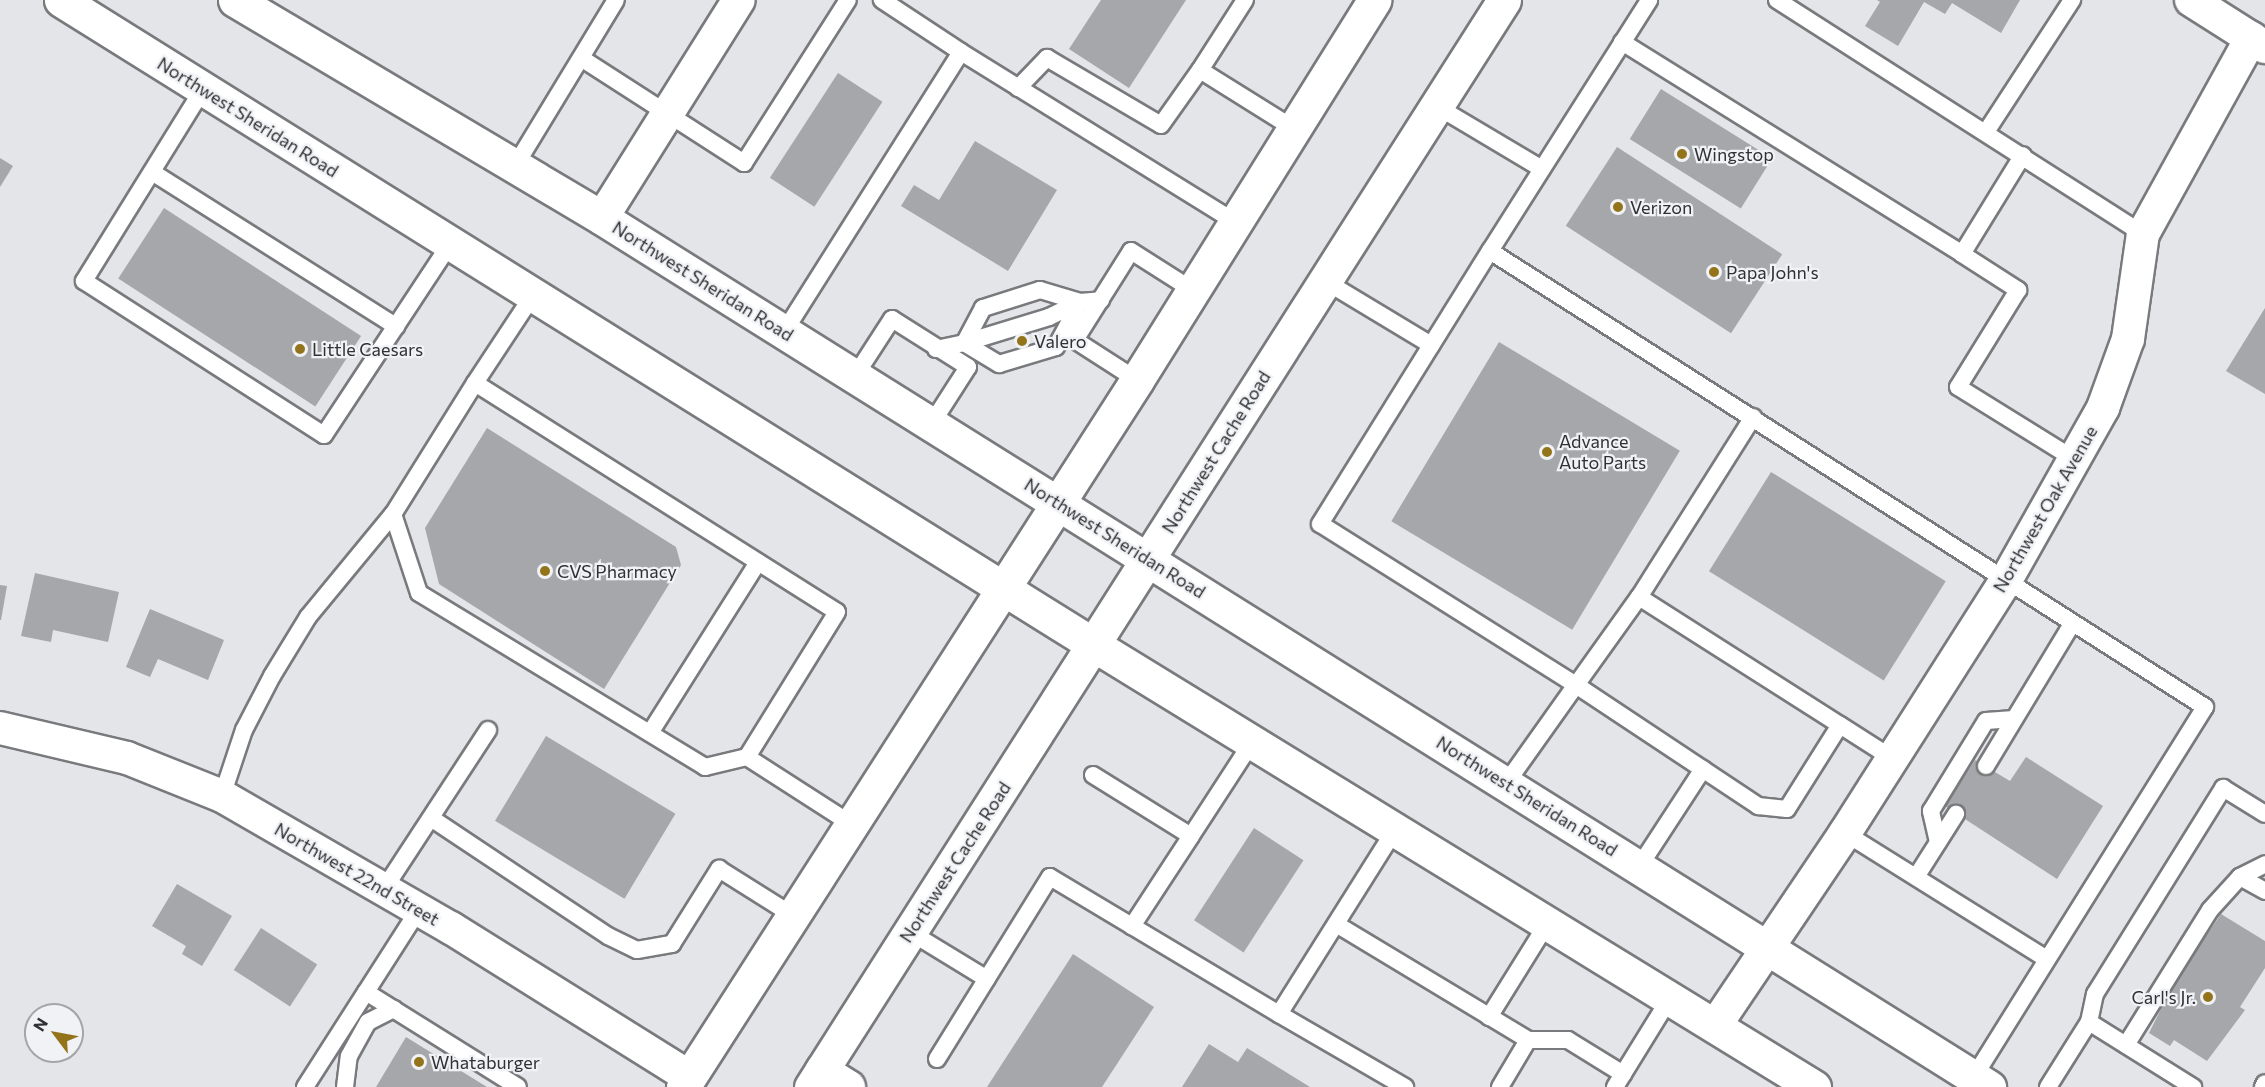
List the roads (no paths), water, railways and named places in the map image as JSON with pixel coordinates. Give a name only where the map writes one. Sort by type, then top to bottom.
[{"type":"main road","name":"Northwest Sheridan Road","points":[[235,0],[602,218],[1507,782],[1981,1082]]},
{"type":"main road","name":"Northwest Cache Road","points":[[827,1081],[910,932],[1438,107],[1504,0]]},
{"type":"main road","points":[[686,1082],[850,823],[1004,589],[1194,291],[1296,130],[1371,1]]},
{"type":"main road","name":"Northwest Sheridan Road","points":[[76,4],[203,89],[450,244],[1094,645],[1814,1087]]},
{"type":"street","points":[[602,218],[739,0]]},
{"type":"street","points":[[2191,0],[2258,42]]},
{"type":"street","name":"Northwest Oak Avenue","points":[[1715,1026],[1845,833],[1890,757],[2005,582],[2103,408],[2128,339],[2143,234],[2258,42]]},
{"type":"street","name":"Northwest 22nd Street","points":[[0,728],[127,758],[222,796],[419,909],[686,1082]]},
{"type":"lane","points":[[515,166],[616,0]]},
{"type":"lane","points":[[580,58],[668,112],[744,163],[848,0]]},
{"type":"lane","points":[[882,0],[1018,88],[1237,223]]},
{"type":"lane","points":[[1018,88],[1047,58],[1161,125],[1245,0]]},
{"type":"lane","points":[[1648,0],[1320,524],[1576,685],[1758,806],[1787,809],[1840,725]]},
{"type":"lane","points":[[1777,0],[2023,155],[2143,234]]},
{"type":"lane","points":[[1986,132],[2072,0]]},
{"type":"lane","points":[[1622,42],[2018,290],[1958,387],[2074,459]]},
{"type":"lane","points":[[784,332],[961,52]]},
{"type":"lane","points":[[1200,70],[1296,130]]},
{"type":"lane","points":[[203,89],[84,281],[324,435],[450,244]]},
{"type":"lane","points":[[1438,107],[1542,169]]},
{"type":"lane","points":[[1962,254],[2023,155]]},
{"type":"lane","points":[[152,172],[396,326]]},
{"type":"lane","points":[[1137,380],[1075,340],[1131,251],[1194,291]]},
{"type":"lane","points":[[1490,251],[1753,417],[2005,582],[2205,707],[2047,959],[1981,1082]]},
{"type":"lane","points":[[1325,281],[1431,345]]},
{"type":"lane","points":[[964,343],[983,308],[1040,290],[1080,302]]},
{"type":"lane","points":[[222,796],[244,730],[272,676],[308,617],[393,514],[533,295]]},
{"type":"lane","points":[[936,348],[964,343],[1049,317],[1080,302],[1101,300]]},
{"type":"lane","points":[[964,343],[999,364],[1056,347],[1080,302]]},
{"type":"lane","points":[[855,376],[892,319],[968,368],[932,423]]},
{"type":"lane","points":[[393,514],[419,593],[705,767],[747,757],[837,612],[475,383]]},
{"type":"lane","points":[[1507,782],[1639,597],[1753,417]]},
{"type":"lane","points":[[650,733],[758,562]]},
{"type":"lane","points":[[1639,597],[1890,757]]},
{"type":"lane","points":[[1986,766],[2072,624]]},
{"type":"lane","points":[[1938,842],[1931,811],[1986,721],[2014,719]]},
{"type":"lane","points":[[384,890],[488,730]]},
{"type":"lane","points":[[1132,926],[1252,742]]},
{"type":"lane","points":[[747,757],[850,823]]},
{"type":"lane","points":[[1639,867],[1703,769]]},
{"type":"lane","points":[[1093,776],[1191,836]]},
{"type":"lane","points":[[2048,1087],[2089,1022],[2095,994],[2223,788],[2265,814]]},
{"type":"lane","points":[[1916,877],[1956,814]]},
{"type":"lane","points":[[430,819],[608,936],[637,950],[672,944],[719,869],[792,915]]},
{"type":"lane","points":[[1279,1014],[1395,830]]},
{"type":"lane","points":[[1845,833],[2047,959]]},
{"type":"lane","points":[[2126,1045],[2210,910],[2240,877],[2265,864]]},
{"type":"lane","points":[[937,1059],[1050,877],[1405,1087]]},
{"type":"lane","points":[[2240,877],[2265,891]]},
{"type":"lane","points":[[305,1087],[419,909]]},
{"type":"lane","points":[[1336,924],[1528,1040],[1568,1040],[1619,1081],[1670,998]]},
{"type":"lane","points":[[1489,1017],[1547,924]]},
{"type":"lane","points":[[910,932],[987,979]]},
{"type":"lane","points":[[366,992],[518,1087]]},
{"type":"lane","points":[[345,1087],[349,1056],[368,1022],[394,1009]]},
{"type":"lane","points":[[2089,1022],[2193,1087]]},
{"type":"lane","points":[[1500,1087],[1528,1040]]},
{"type":"lane","points":[[2263,1087],[2265,1083]]},
{"type":"place","name":"Wingstop","points":[[1682,154]]},
{"type":"place","name":"Verizon","points":[[1618,207]]},
{"type":"place","name":"Papa John's","points":[[1714,272]]},
{"type":"place","name":"Valero","points":[[1022,341]]},
{"type":"place","name":"Little Caesars","points":[[300,349]]},
{"type":"place","name":"Advance Auto Parts","points":[[1547,452]]},
{"type":"place","name":"CVS Pharmacy","points":[[545,571]]},
{"type":"place","name":"Carl's Jr.","points":[[2208,997]]},
{"type":"place","name":"Whataburger","points":[[419,1062]]}]
